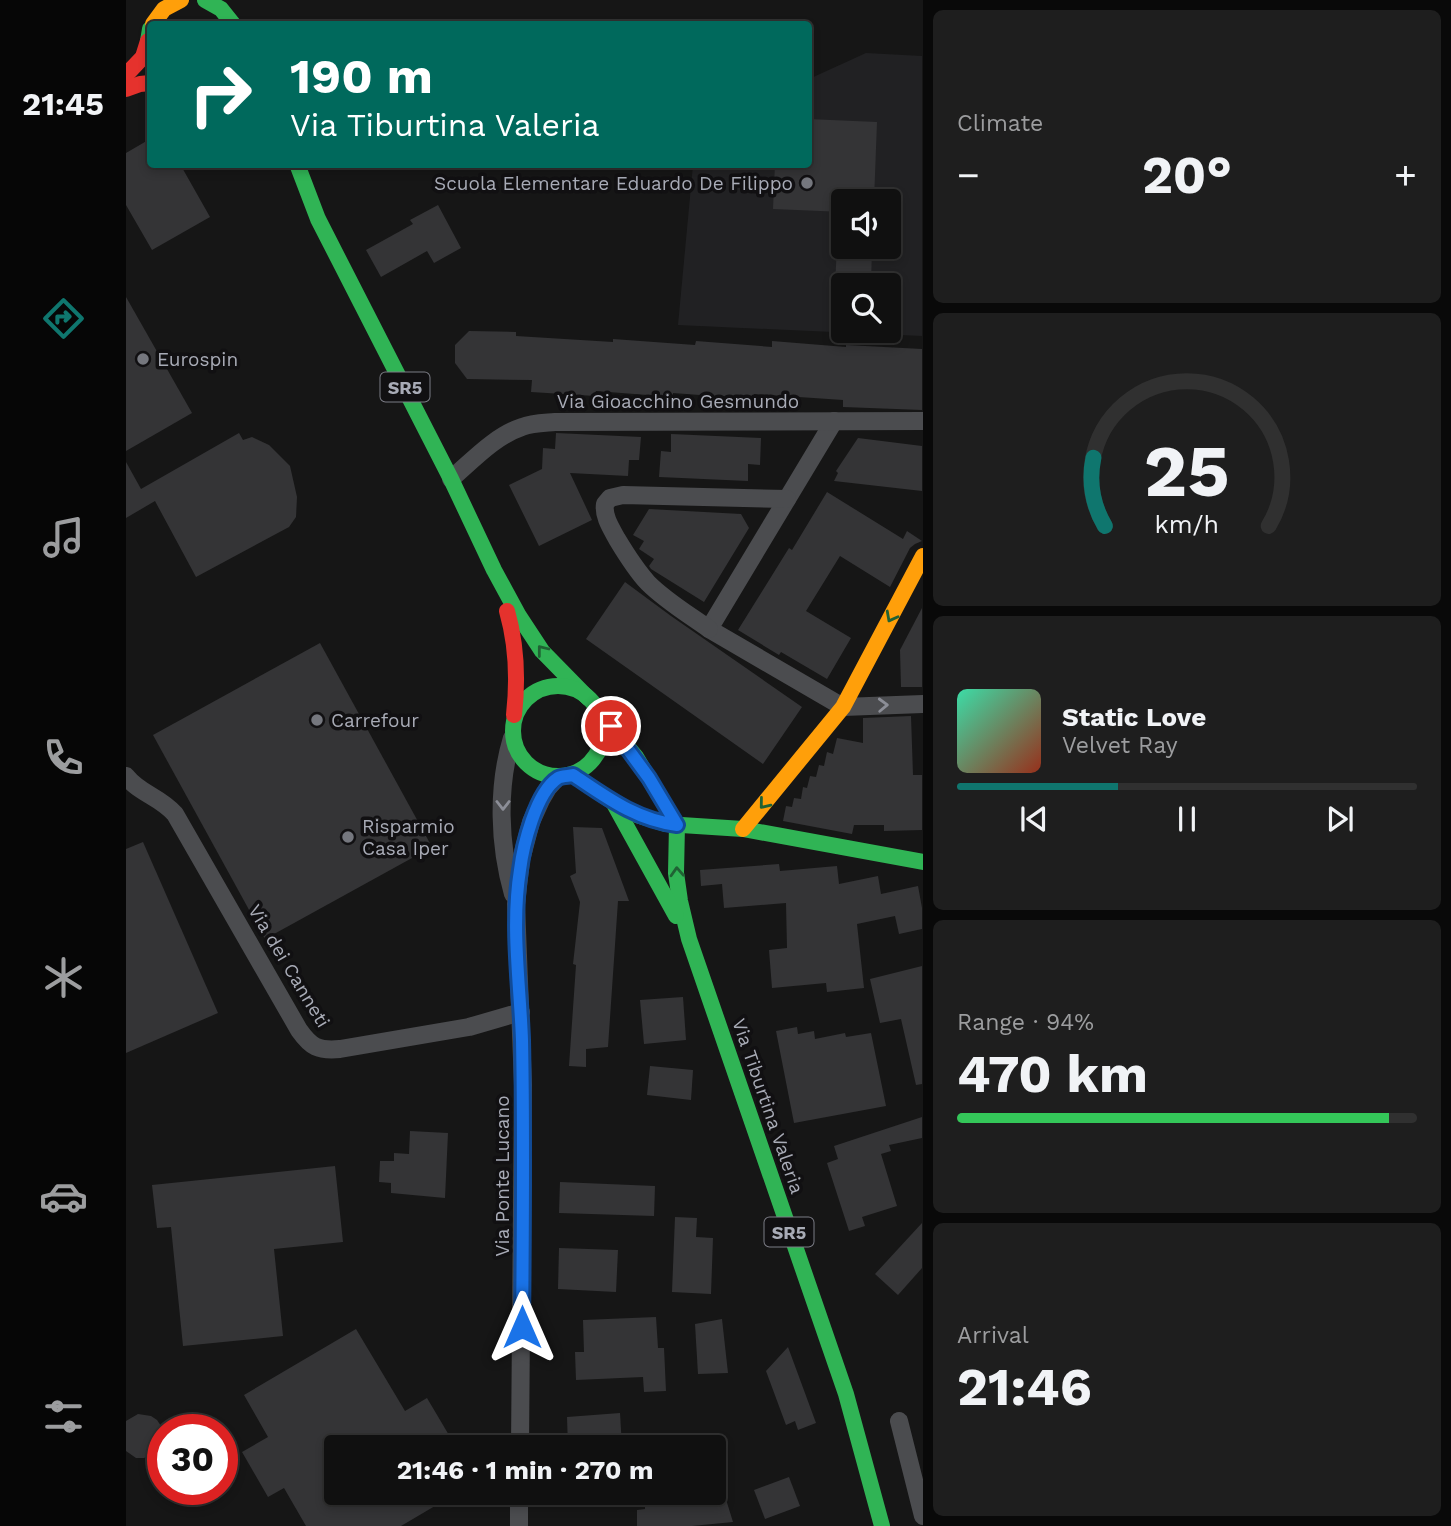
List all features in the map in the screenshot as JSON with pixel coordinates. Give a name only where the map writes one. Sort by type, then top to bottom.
[{"type":"main road","points":[[155,21],[165,4],[181,0]]},
{"type":"main road","points":[[209,1],[228,15],[231,21]]},
{"type":"main road","points":[[126,75],[143,57],[147,46]]},
{"type":"main road","points":[[126,89],[147,83]]},
{"type":"main road","points":[[284,168],[312,206]]},
{"type":"main road","points":[[298,168],[312,206]]},
{"type":"main road","name":"SR5","points":[[312,206],[451,478],[494,570]]},
{"type":"main road","points":[[743,829],[843,707],[916,580],[922,556]]},
{"type":"main road","points":[[494,570],[542,652],[589,699],[636,757],[677,825]]},
{"type":"main road","points":[[494,570],[514,639],[517,683],[512,738]]},
{"type":"main road","points":[[513,719],[520,705],[531,694],[546,687],[561,686],[576,690],[589,699]]},
{"type":"main road","points":[[566,776],[586,767],[596,757],[602,743],[600,714]]},
{"type":"main road","name":"Via Tiburtina Valeria","points":[[512,738],[523,762],[533,770],[545,776],[566,776],[613,802],[689,939]]},
{"type":"main road","points":[[613,802],[646,818],[677,825],[743,829],[922,862]]},
{"type":"main road","name":"Via Tiburtina Valeria","points":[[677,825],[677,880],[689,939],[852,1412],[882,1526]]},
{"type":"street","points":[[709,629],[834,421]]},
{"type":"street","name":"Via Gioacchino Gesmundo","points":[[451,478],[500,438],[531,424],[922,421]]},
{"type":"street","points":[[787,499],[623,495],[610,498],[605,504],[605,514],[637,570],[658,592],[709,629],[843,707],[922,704]]},
{"type":"street","name":"Via Ponte Lucano","points":[[512,738],[504,769],[502,812],[507,870],[516,904]]},
{"type":"street","name":"Via Ponte Lucano","points":[[520,1435],[523,1168],[521,1012],[516,904],[523,853],[531,822],[548,788],[566,776]]},
{"type":"street","name":"Via dei Canneti","points":[[128,783],[161,800],[176,814],[299,1030],[314,1047],[333,1049],[434,1034],[521,1012]]},
{"type":"street","points":[[900,1422],[922,1516]]},
{"type":"street","points":[[519,1526],[520,1505]]},
{"type":"shaded area","name":"Scuola Elementare Eduardo De Filippo","points":[[866,53],[922,56],[922,336],[901,335],[901,273],[831,273],[831,332],[678,325],[693,168],[812,168],[812,78]]},
{"type":"building","points":[[812,119],[877,122],[874,189],[831,189],[831,211],[773,209],[775,168],[812,168]]},
{"type":"building","points":[[147,141],[147,168],[182,168],[210,217],[152,250],[126,205],[126,153]]},
{"type":"building","points":[[438,205],[461,248],[434,263],[427,251],[381,277],[366,250],[413,224],[410,220]]},
{"type":"building","points":[[836,259],[872,259],[871,273],[836,273]]},
{"type":"building","name":"Eurospin","points":[[126,297],[192,413],[126,451]]},
{"type":"building","points":[[469,331],[516,332],[516,336],[613,342],[613,339],[695,345],[696,341],[772,347],[772,341],[922,349],[922,410],[843,407],[843,400],[754,394],[753,399],[673,393],[673,397],[596,391],[595,396],[531,392],[532,380],[467,379],[455,363],[455,345]]},
{"type":"building","points":[[239,433],[243,440],[252,437],[269,445],[290,466],[297,497],[296,517],[289,527],[196,577],[155,501],[126,518],[126,462],[141,489]]},
{"type":"building","points":[[556,433],[641,437],[639,460],[629,460],[628,476],[570,473],[592,520],[539,546],[509,485],[542,469],[543,448],[555,449]]},
{"type":"building","points":[[671,434],[761,438],[760,465],[748,464],[748,481],[659,477],[661,451],[671,452]]},
{"type":"building","points":[[858,438],[922,446],[922,491],[834,481],[838,473],[836,471]]},
{"type":"building","points":[[827,492],[903,539],[907,531],[922,541],[910,548],[890,587],[840,556],[806,611],[851,638],[827,679],[781,652],[779,655],[738,630]]},
{"type":"building","points":[[649,509],[741,514],[749,528],[704,602],[649,566],[654,559],[639,549],[644,541],[633,535]]},
{"type":"building","points":[[625,582],[802,707],[763,764],[586,639]]},
{"type":"building","points":[[922,608],[922,687],[901,687],[900,650]]},
{"type":"building","points":[[320,643],[432,847],[265,939],[153,735]]},
{"type":"building","points":[[911,716],[913,775],[922,775],[922,830],[884,831],[884,825],[854,825],[852,834],[783,821],[786,806],[792,807],[794,798],[801,799],[803,787],[807,788],[810,776],[816,777],[819,765],[824,766],[827,752],[833,754],[837,738],[863,743],[863,718]]},
{"type":"building","points":[[573,827],[602,828],[629,901],[618,901],[608,1047],[586,1049],[586,1067],[569,1066],[576,965],[573,964],[580,902],[570,876],[576,873]]},
{"type":"building","points":[[143,842],[218,1013],[126,1053],[126,849]]},
{"type":"building","points":[[779,864],[780,871],[837,866],[839,884],[878,876],[881,894],[918,886],[922,929],[899,934],[895,916],[857,924],[864,988],[827,992],[826,983],[772,988],[769,950],[787,948],[786,903],[724,908],[722,884],[701,886],[700,870]]},
{"type":"building","points":[[922,966],[922,1084],[916,1085],[901,1019],[880,1023],[870,979]]},
{"type":"building","points":[[683,997],[686,1040],[644,1044],[640,1000]]},
{"type":"building","points":[[797,1027],[798,1034],[814,1031],[815,1039],[845,1033],[846,1037],[871,1033],[886,1106],[794,1123],[776,1031]]},
{"type":"building","points":[[650,1066],[693,1070],[691,1100],[647,1095]]},
{"type":"building","points":[[922,1117],[922,1138],[889,1145],[891,1151],[881,1154],[897,1206],[862,1217],[865,1226],[849,1231],[827,1163],[838,1159],[834,1146]]},
{"type":"building","points":[[410,1131],[448,1133],[445,1198],[391,1193],[391,1183],[379,1182],[380,1161],[394,1161],[394,1153],[409,1154]]},
{"type":"building","points":[[335,1166],[343,1242],[274,1249],[283,1336],[183,1346],[171,1227],[157,1228],[152,1185]]},
{"type":"building","points":[[560,1182],[655,1186],[654,1216],[559,1213]]},
{"type":"building","points":[[675,1217],[697,1218],[696,1237],[713,1238],[711,1294],[672,1292]]},
{"type":"building","points":[[922,1223],[922,1268],[898,1295],[875,1274]]},
{"type":"building","points":[[559,1248],[618,1250],[616,1292],[558,1289]]},
{"type":"building","points":[[656,1317],[658,1348],[664,1348],[666,1391],[644,1392],[643,1377],[576,1380],[575,1352],[584,1352],[583,1320]]},
{"type":"building","points":[[722,1319],[728,1373],[698,1374],[695,1324]]},
{"type":"building","points":[[356,1329],[405,1411],[427,1398],[449,1435],[324,1435],[324,1505],[437,1505],[401,1526],[306,1526],[284,1488],[268,1497],[242,1452],[268,1437],[244,1395]]},
{"type":"building","points":[[788,1347],[816,1423],[798,1430],[795,1421],[786,1425],[766,1371]]},
{"type":"building","points":[[620,1413],[621,1435],[568,1435],[567,1417]]},
{"type":"building","points":[[138,1414],[147,1415],[147,1457],[136,1458],[126,1451],[126,1421]]},
{"type":"building","points":[[789,1477],[800,1506],[765,1519],[754,1490]]},
{"type":"building","points":[[726,1499],[733,1522],[692,1526],[637,1526],[637,1510],[645,1509],[645,1505],[726,1505]]},
{"type":"traffic: fast","points":[[205,0],[221,9],[231,21]]},
{"type":"traffic: fast","points":[[299,168],[318,219],[519,616],[542,651],[589,699]]},
{"type":"traffic: fast","points":[[549,686],[567,686],[583,693],[596,706],[603,722],[603,731],[603,740],[596,756],[583,769],[567,776],[549,776],[533,769],[520,756],[513,740],[513,722],[520,706],[533,693],[549,686]]},
{"type":"traffic: fast","points":[[600,714],[636,757],[677,825],[676,873],[689,939],[846,1394],[882,1526]]},
{"type":"traffic: fast","points":[[573,775],[613,802],[676,916]]},
{"type":"traffic: fast","points":[[613,802],[637,815],[666,824],[743,829],[923,862]]},
{"type":"traffic: slow","points":[[155,21],[164,9],[181,0]]},
{"type":"traffic: slow","points":[[743,829],[843,707],[923,556]]},
{"type":"traffic: jam","points":[[126,75],[143,57],[147,44]]},
{"type":"traffic: jam","points":[[126,89],[147,83]]},
{"type":"traffic: jam","points":[[507,611],[516,663],[514,715]]},
{"type":"place","name":"Scuola Elementare Eduardo De Filippo","points":[[807,183]]},
{"type":"place","name":"Eurospin","points":[[143,359]]},
{"type":"place","name":"Carrefour","points":[[317,720]]},
{"type":"place","name":"Risparmio Casa Iper","points":[[348,837]]},
{"type":"route","points":[[522,1327],[523,1084],[516,904],[527,835],[548,788],[558,777],[573,775],[637,815],[677,825],[636,757],[611,726]]}]
